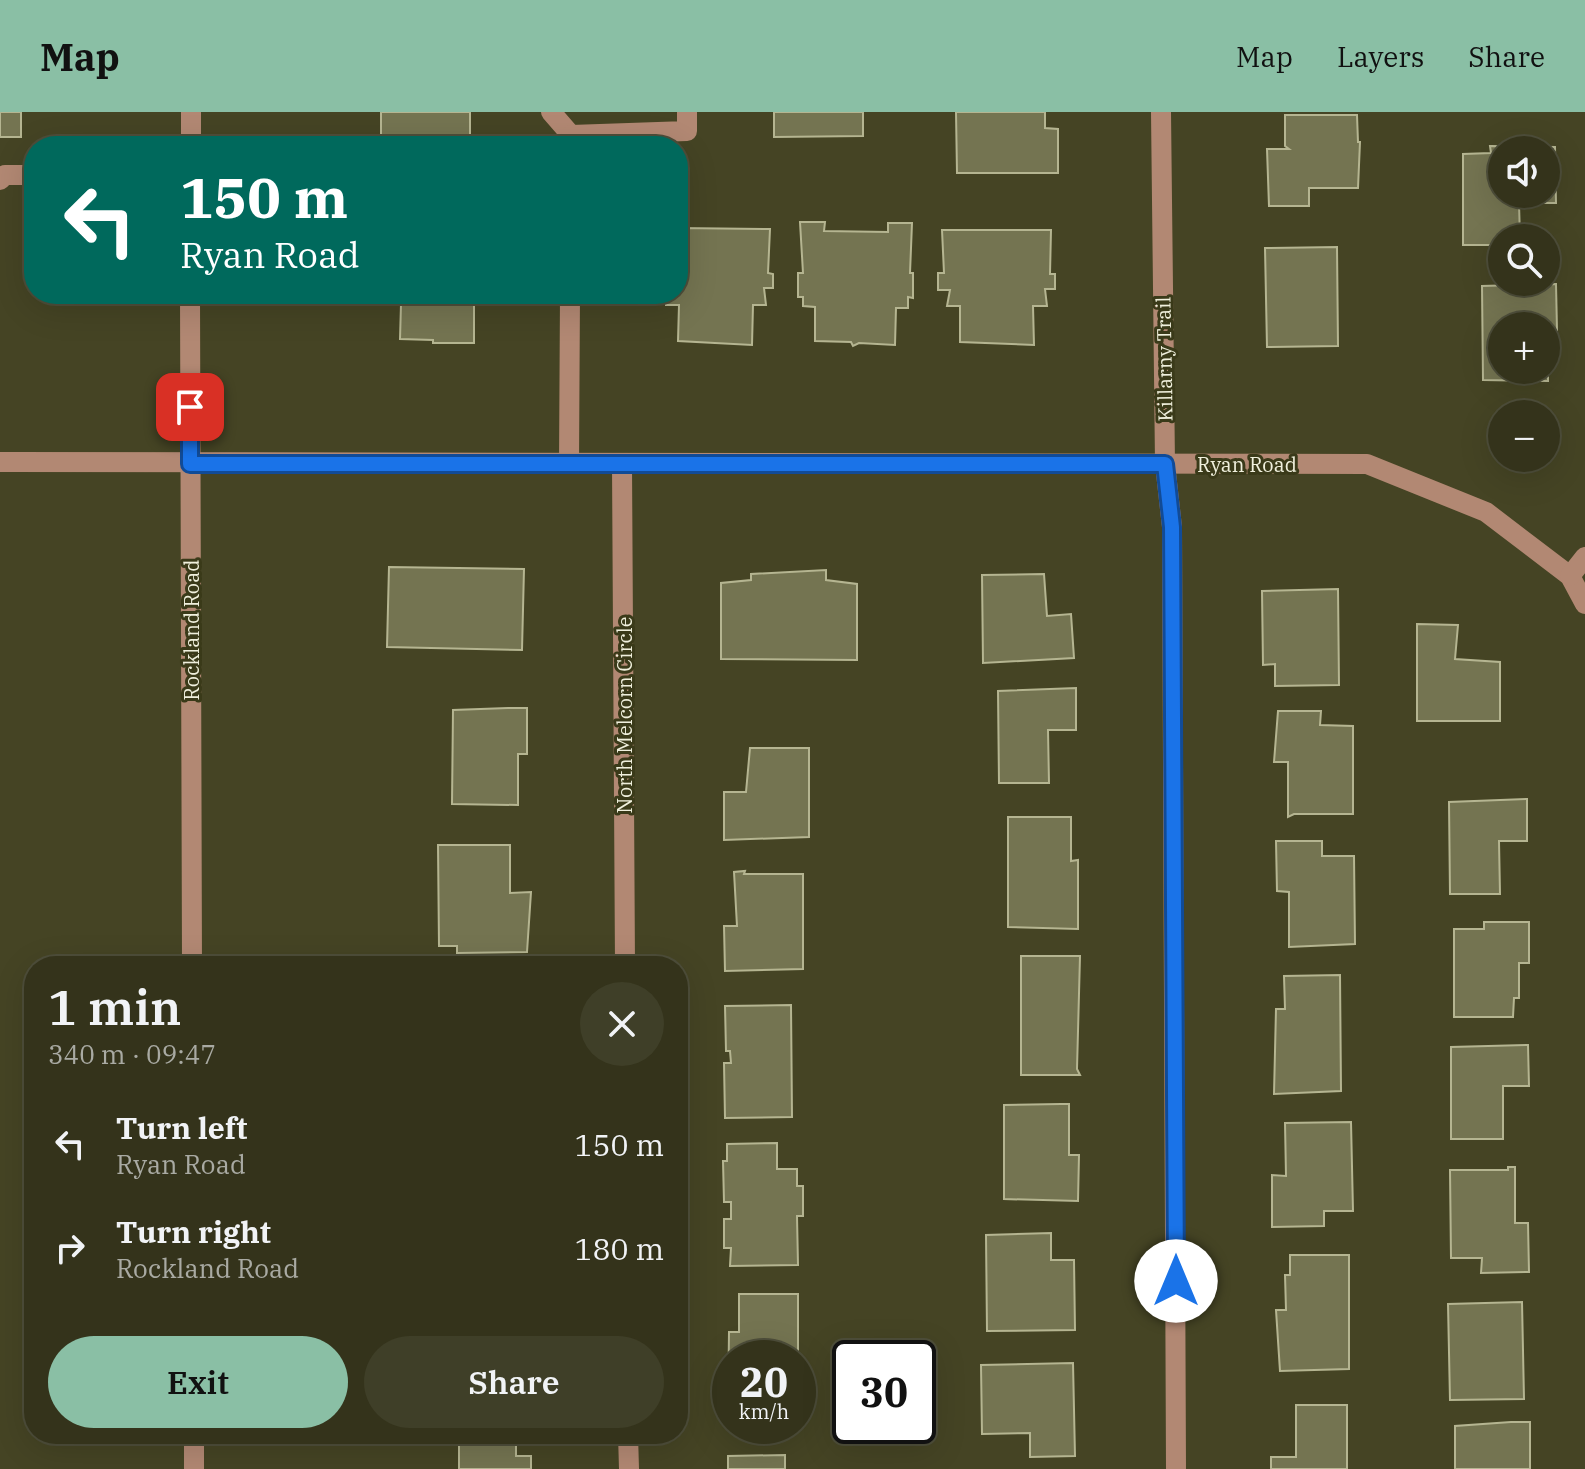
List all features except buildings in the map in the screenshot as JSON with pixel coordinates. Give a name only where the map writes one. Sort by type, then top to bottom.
[{"type":"street","points":[[191,112],[191,136]]},
{"type":"street","points":[[551,112],[568,136]]},
{"type":"street","points":[[623,136],[687,131],[687,112]]},
{"type":"street","name":"Killarny Trail","points":[[1161,112],[1165,464],[1172,527],[1176,1469]]},
{"type":"street","points":[[0,180],[5,175],[24,175]]},
{"type":"street","name":"Rockland Road","points":[[190,304],[192,956]]},
{"type":"street","points":[[569,464],[570,304]]},
{"type":"street","name":"Ryan Road","points":[[0,462],[1367,464],[1486,512],[1570,576],[1585,604]]},
{"type":"street","name":"North Melcorn Circle","points":[[622,464],[625,956]]},
{"type":"street","points":[[1570,576],[1585,557]]},
{"type":"street","points":[[194,1444],[194,1469]]},
{"type":"street","points":[[628,1444],[629,1469]]},
{"type":"route","points":[[190,407],[190,464],[1165,464],[1172,527],[1176,1281]]}]
